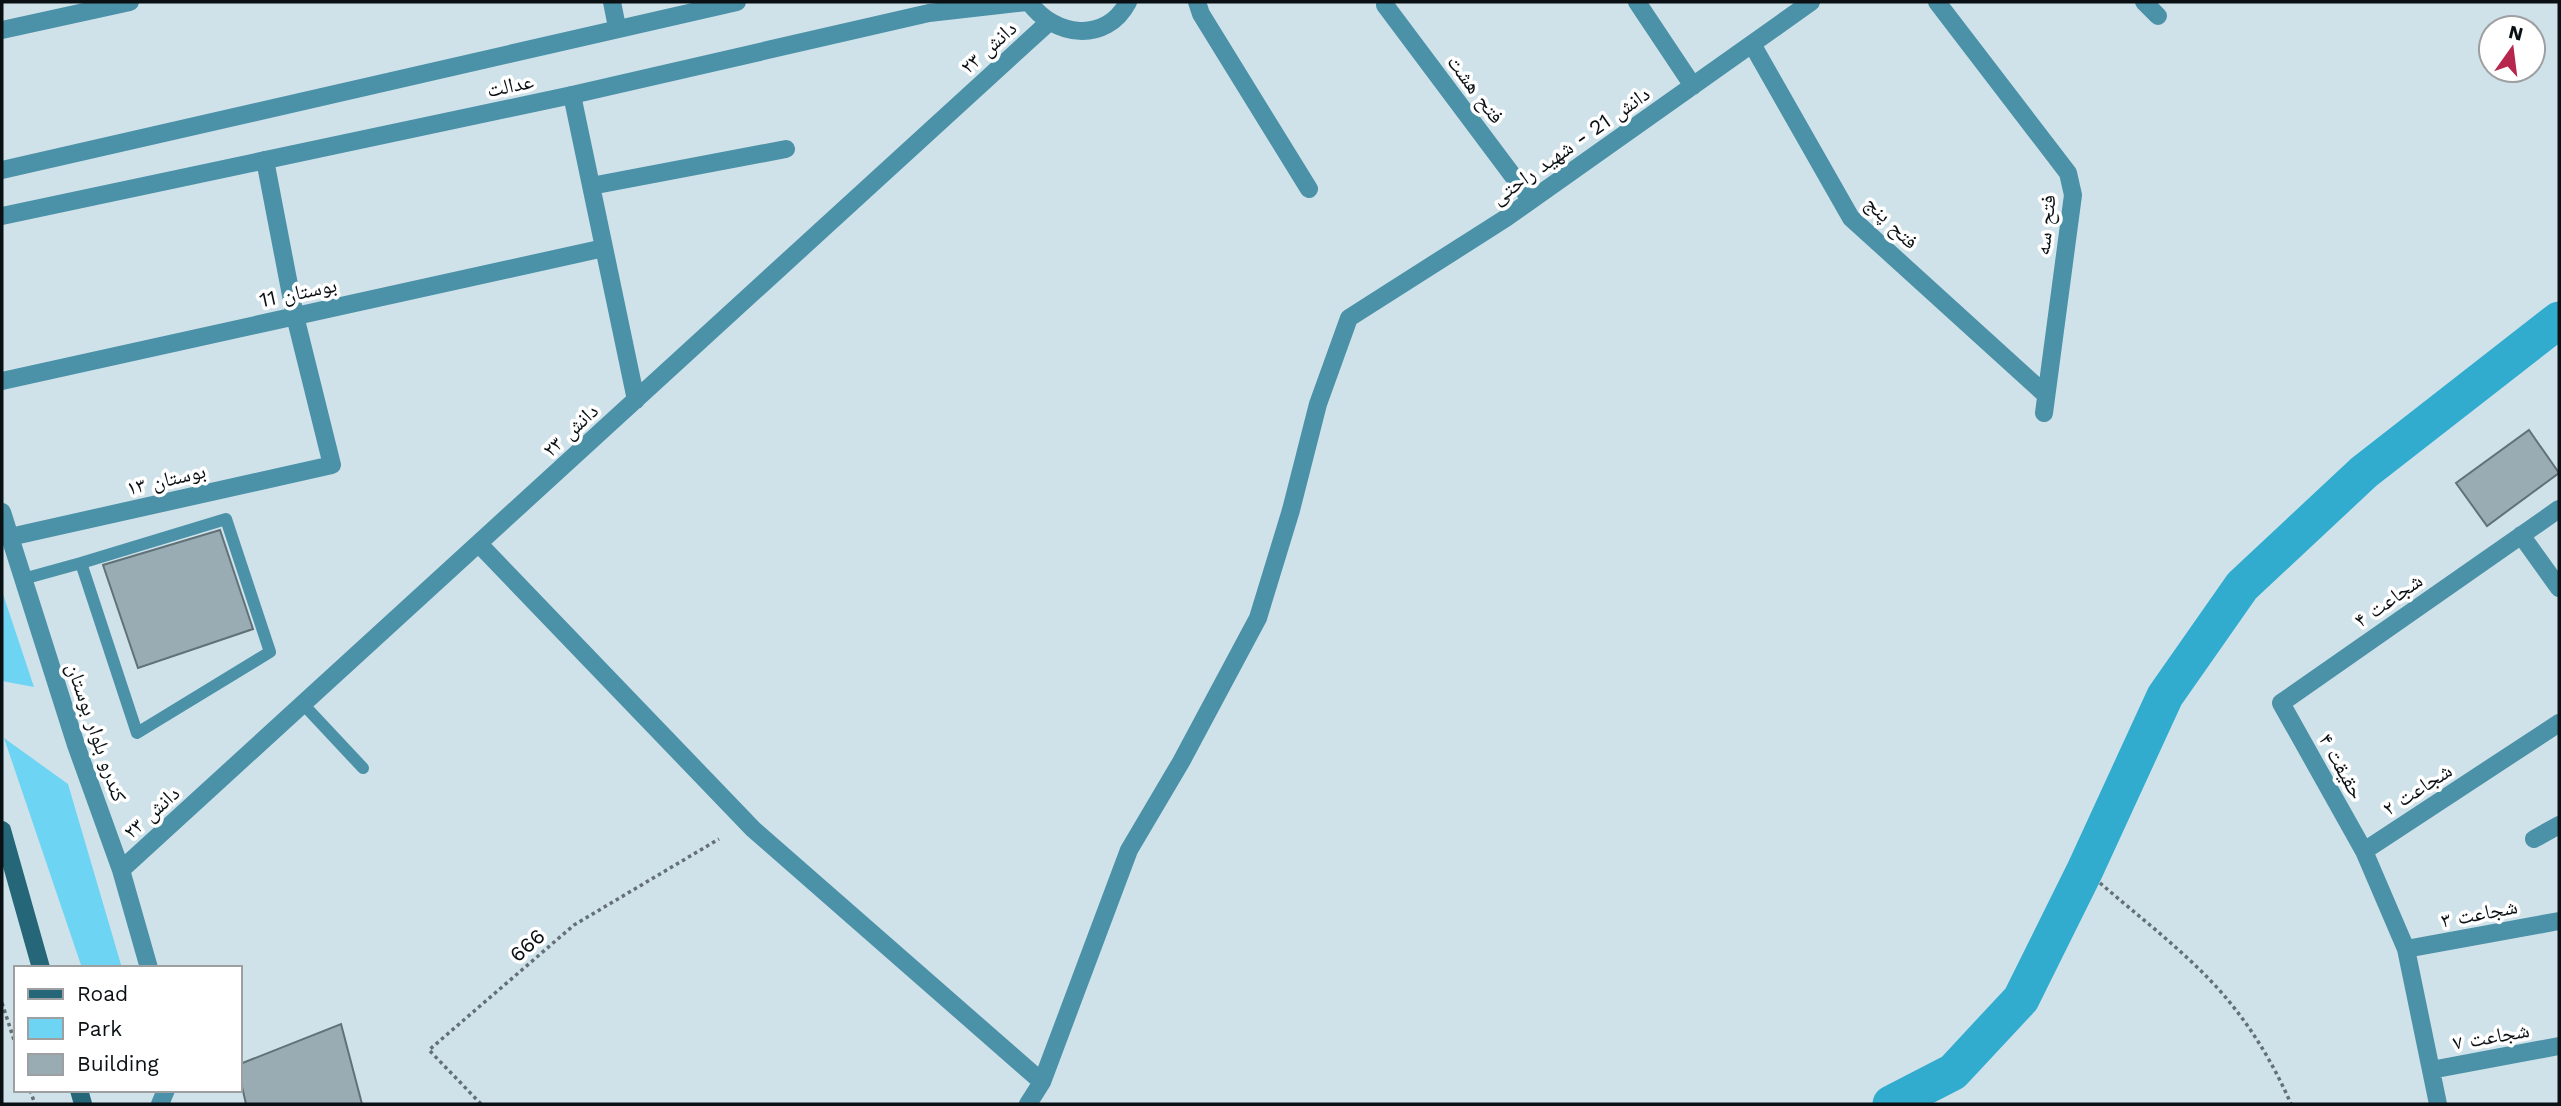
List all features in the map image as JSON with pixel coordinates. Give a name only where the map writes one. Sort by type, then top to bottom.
[{"type":"main road","points":[[2,831],[40,966]]},
{"type":"street","points":[[2,30],[130,2]]},
{"type":"street","points":[[612,2],[617,27]]},
{"type":"street","name":"عدالت","points":[[2,170],[617,27],[737,2]]},
{"type":"street","points":[[1028,2],[1048,22],[1062,29],[1090,30],[1116,18],[1128,2]]},
{"type":"street","name":"عدالت","points":[[2,216],[572,95],[929,13],[1028,2]]},
{"type":"street","points":[[1197,2],[1201,14],[1308,189]]},
{"type":"street","points":[[1637,2],[1693,86]]},
{"type":"street","name":"دانش 21 - شهید راحتی","points":[[1042,1082],[1129,850],[1181,762],[1258,618],[1291,510],[1318,404],[1349,318],[1531,200],[1811,2]]},
{"type":"street","name":"فتح سه","points":[[1937,2],[2068,173],[2073,195],[2045,404]]},
{"type":"street","points":[[2144,2],[2158,16]]},
{"type":"street","name":"فتح هشت","points":[[1385,5],[1531,200]]},
{"type":"street","name":"دانش ۲۳","points":[[121,870],[1048,22]]},
{"type":"street","name":"فتح پنج","points":[[1752,44],[1851,218],[2045,404]]},
{"type":"street","points":[[572,95],[636,400]]},
{"type":"street","points":[[591,186],[786,149]]},
{"type":"street","points":[[265,160],[295,316]]},
{"type":"street","name":"بوستان 11","points":[[2,381],[604,248]]},
{"type":"street","name":"بوستان ۱۳","points":[[10,537],[332,465],[295,316]]},
{"type":"street","name":"شجاعت ۴","points":[[2281,703],[2559,509]]},
{"type":"street","name":"کندرو بلوار بوستان","points":[[2,512],[76,745],[121,870],[148,966]]},
{"type":"street","points":[[2521,535],[2559,588]]},
{"type":"street","points":[[479,544],[753,829],[1042,1082],[1028,1104]]},
{"type":"street","name":"حقیقت ۴","points":[[2281,703],[2364,851],[2406,950],[2438,1104]]},
{"type":"street","name":"شجاعت ۲","points":[[2364,851],[2559,723]]},
{"type":"street","points":[[2534,839],[2559,825]]},
{"type":"street","name":"شجاعت ۳","points":[[2406,950],[2559,921]]},
{"type":"street","name":"شجاعت ۷","points":[[2431,1070],[2559,1046]]},
{"type":"lane","points":[[23,579],[226,519],[270,652],[137,733],[81,564]]},
{"type":"lane","points":[[303,704],[363,768]]},
{"type":"path","name":"666","points":[[481,1104],[429,1050],[574,925],[719,839]]},
{"type":"path","points":[[2100,883],[2208,979],[2243,1019],[2277,1070],[2291,1104]]},
{"type":"path","points":[[2,1003],[14,1040]]},
{"type":"green space","points":[[2,591],[34,687],[2,681]]},
{"type":"green space","points":[[4,738],[68,784],[121,966],[81,966]]},
{"type":"building","points":[[2529,430],[2559,473],[2487,526],[2456,483]]},
{"type":"building","points":[[220,530],[253,629],[138,668],[103,565]]},
{"type":"building","points":[[341,1024],[362,1104],[246,1104],[242,1087],[242,1063]]},
{"type":"waterway","points":[[1891,1104],[1953,1072],[2021,999],[2085,870],[2165,696],[2242,586],[2364,472],[2559,320]]}]
